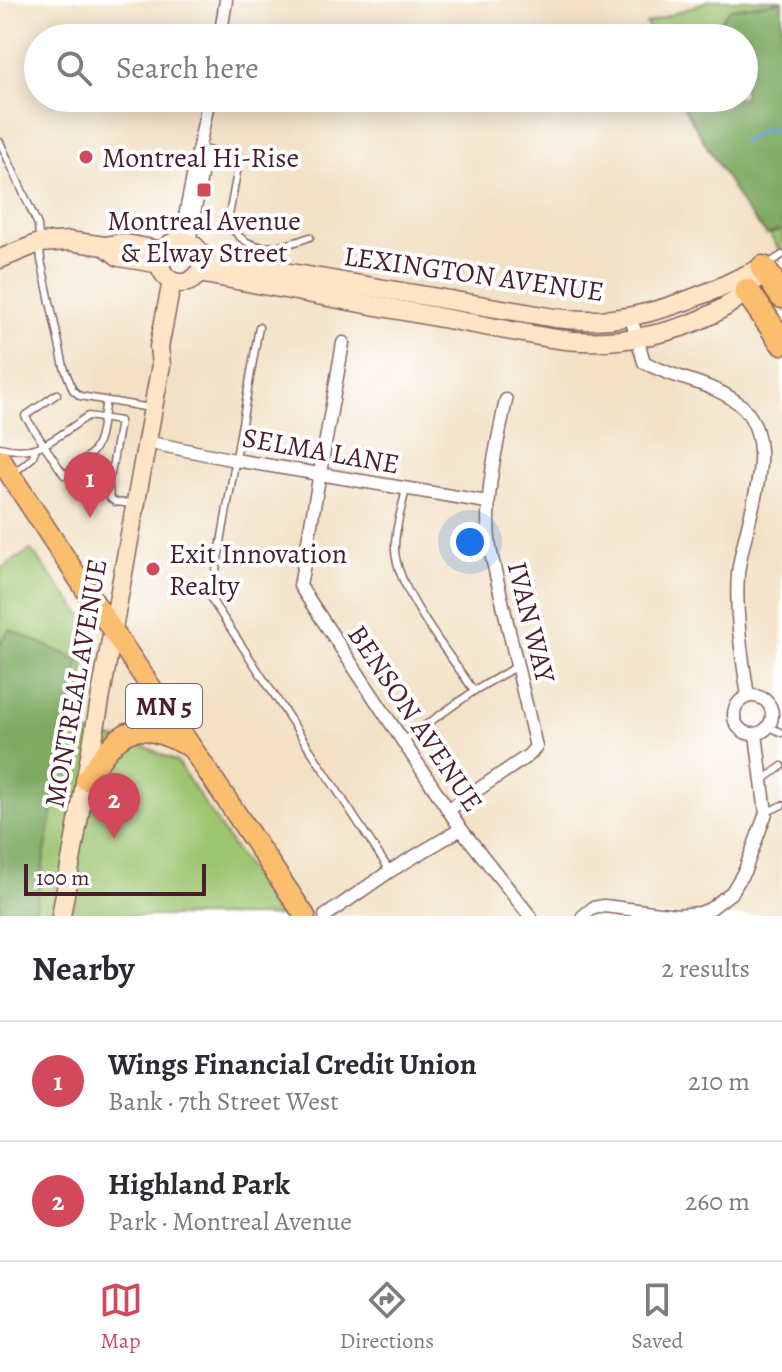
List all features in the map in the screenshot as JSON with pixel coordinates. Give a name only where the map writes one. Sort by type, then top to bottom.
[{"type":"highway","points":[[772,262],[782,296]]},
{"type":"highway","points":[[747,291],[782,342]]},
{"type":"main road","name":"MN 5","points":[[5,467],[305,916]]},
{"type":"main road","points":[[86,780],[105,752],[130,730],[161,732],[193,747]]},
{"type":"street","points":[[222,24],[226,0]]},
{"type":"street","points":[[185,242],[204,158],[200,149],[207,112]]},
{"type":"street","points":[[0,259],[39,243],[69,241],[105,246],[119,257],[162,258]]},
{"type":"street","points":[[185,242],[198,249],[200,266],[192,280],[177,282],[166,276],[162,258],[168,246],[185,242]]},
{"type":"street","name":"LEXINGTON AVENUE","points":[[200,266],[592,321],[631,318],[704,294],[772,262]]},
{"type":"street","name":"LEXINGTON AVENUE","points":[[200,266],[572,341],[636,338],[691,323],[747,291],[772,262]]},
{"type":"street","name":"MONTREAL AVENUE","points":[[61,916],[161,365],[169,347],[177,282]]},
{"type":"street","points":[[631,318],[644,362],[728,395],[753,419],[762,435],[765,461],[738,574],[738,624],[748,696]]},
{"type":"street","name":"BENSON AVENUE","points":[[343,343],[300,586],[461,829],[530,916]]},
{"type":"street","name":"IVAN WAY","points":[[448,810],[529,755],[536,747],[490,549],[487,502],[506,400]]},
{"type":"street","name":"SELMA LANE","points":[[147,442],[235,460],[487,502]]},
{"type":"street","points":[[748,696],[760,697],[769,705],[772,715],[768,726],[756,734],[743,732],[733,717],[735,706],[748,696]]},
{"type":"street","points":[[583,916],[593,908],[604,906],[677,915],[700,913],[732,892],[740,880],[766,813],[756,734]]},
{"type":"street","points":[[325,916],[390,871],[461,829]]},
{"type":"lane","points":[[0,142],[38,225],[64,367],[73,390],[80,396],[153,408]]},
{"type":"lane","points":[[200,149],[240,156],[228,221],[240,238],[253,245],[271,248],[291,245],[310,237]]},
{"type":"lane","points":[[259,327],[211,599],[390,871]]},
{"type":"lane","points":[[57,394],[25,416],[64,475],[93,455],[98,446],[106,401]]},
{"type":"lane","points":[[5,467],[32,458],[43,445],[88,416],[120,421],[111,474]]},
{"type":"lane","points":[[0,447],[35,451]]},
{"type":"lane","points":[[109,487],[110,498],[115,502],[136,504]]},
{"type":"lane","points":[[406,489],[394,549],[399,573],[474,691]]},
{"type":"lane","points":[[403,741],[474,691],[518,666]]},
{"type":"lane","points":[[768,726],[782,733]]},
{"type":"lane","points":[[763,780],[782,766]]},
{"type":"lane","points":[[766,813],[782,805]]},
{"type":"green space","points":[[710,0],[782,0],[782,255],[698,112],[758,112],[758,24],[646,24]]},
{"type":"green space","points":[[782,1],[782,230],[767,235],[744,208],[686,112],[758,112],[758,24],[719,24],[730,9]]},
{"type":"green space","points":[[31,550],[84,618],[89,633],[75,731],[140,744],[177,762],[279,916],[0,916],[0,569]]},
{"type":"green space","points":[[9,629],[79,660],[34,916],[0,916],[0,645]]},
{"type":"waterway","points":[[742,142],[766,128],[782,131]]},
{"type":"waterway","points":[[782,152],[777,155],[782,175]]},
{"type":"place","name":"Montreal Hi-Rise","points":[[86,157]]},
{"type":"place","name":"Montreal Avenue & Elway Street","points":[[204,190]]},
{"type":"place","name":"Wings Financial Credit Union","points":[[90,518]]},
{"type":"place","name":"Exit Innovation Realty","points":[[153,569]]},
{"type":"place","name":"Highland Park","points":[[114,839]]}]
